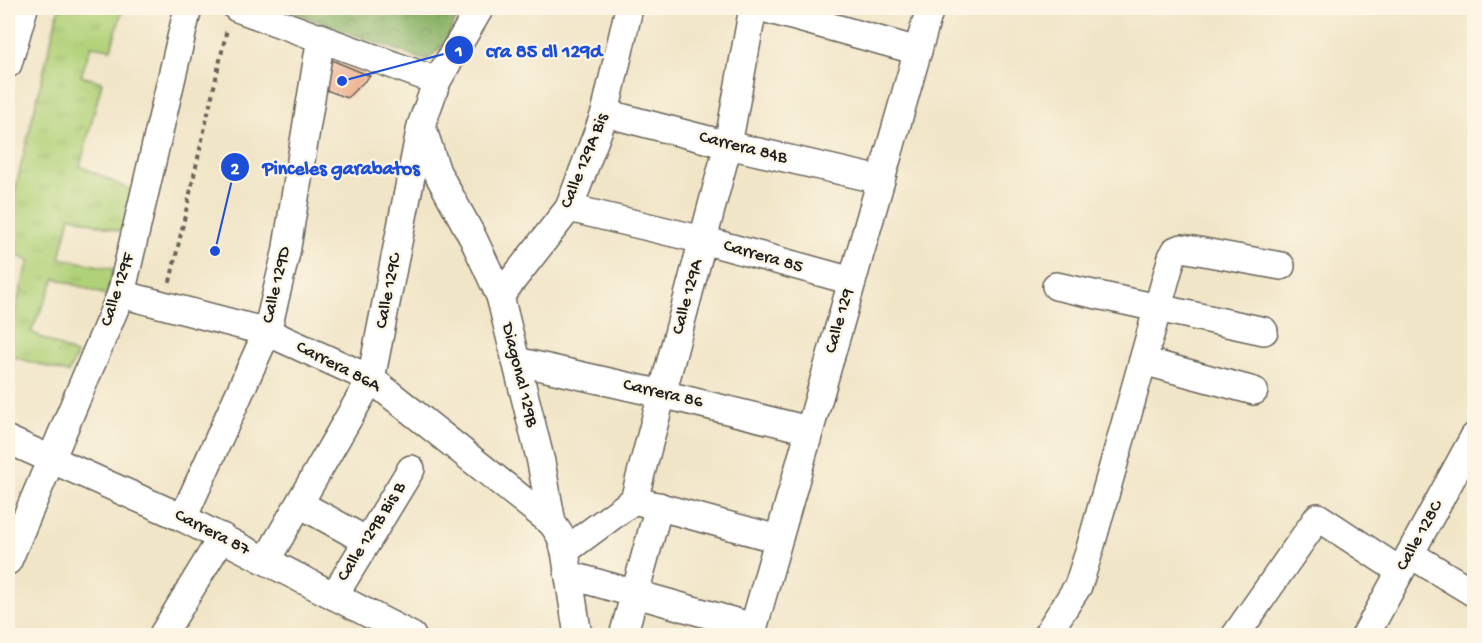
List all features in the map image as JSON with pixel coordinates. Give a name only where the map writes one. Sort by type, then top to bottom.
[{"type":"street","points":[[8,64],[24,8]]},
{"type":"street","name":"Calle 129F","points":[[8,561],[121,294],[188,8]]},
{"type":"street","name":"Calle 129C","points":[[266,561],[371,380],[421,126],[437,81],[480,8]]},
{"type":"street","name":"Calle 129A Bis","points":[[500,296],[569,208],[605,113],[629,8]]},
{"type":"street","name":"Calle 129A","points":[[623,636],[635,594],[662,394],[728,145],[753,8]]},
{"type":"street","points":[[763,8],[918,51]]},
{"type":"street","name":"Calle 129","points":[[752,631],[930,8]]},
{"type":"street","points":[[233,13],[321,37],[437,81]]},
{"type":"street","name":"Calle 129D","points":[[183,518],[267,332],[286,253],[321,37]]},
{"type":"street","name":"Carrera 84B","points":[[605,113],[728,145],[881,180]]},
{"type":"street","name":"Diagonal 129B","points":[[421,126],[437,172],[473,238],[500,296],[541,462],[552,523],[560,536],[567,563],[578,636]]},
{"type":"street","name":"Carrera 85","points":[[569,208],[704,240],[852,281]]},
{"type":"street","points":[[1046,636],[1078,586],[1172,257],[1176,250],[1182,248],[1281,266]]},
{"type":"street","points":[[1056,286],[1264,332]]},
{"type":"street","name":"Carrera 86A","points":[[121,294],[267,332],[371,380],[552,523]]},
{"type":"street","name":"Carrera 86","points":[[516,361],[810,430]]},
{"type":"street","points":[[1143,361],[1254,392]]},
{"type":"street","name":"Calle 128C","points":[[1366,635],[1405,563],[1467,471],[1474,437]]},
{"type":"street","name":"Carrera 87","points":[[8,440],[183,518],[412,636]]},
{"type":"street","name":"Calle 129B Bis B","points":[[334,596],[411,469]]},
{"type":"street","points":[[752,631],[635,594],[567,563],[646,503],[778,539]]},
{"type":"street","points":[[300,504],[367,541]]},
{"type":"street","points":[[1240,634],[1318,517],[1405,563],[1474,593]]},
{"type":"street","points":[[162,636],[222,537]]},
{"type":"path","points":[[164,304],[233,13]]},
{"type":"green space","points":[[59,8],[123,8],[111,49],[91,46],[81,76],[102,82],[80,166],[133,191],[125,233],[70,216],[60,258],[114,269],[106,295],[55,278],[31,332],[77,355],[68,373],[8,355],[8,334],[29,261],[8,251],[8,219]]},
{"type":"green space","points":[[281,8],[462,8],[443,46],[426,61]]},
{"type":"building","points":[[329,59],[370,76],[347,98],[316,86]]},
{"type":"place","name":"cra 85 cll 129d","points":[[342,81]]},
{"type":"place","name":"Pinceles garabatos","points":[[215,251]]}]
